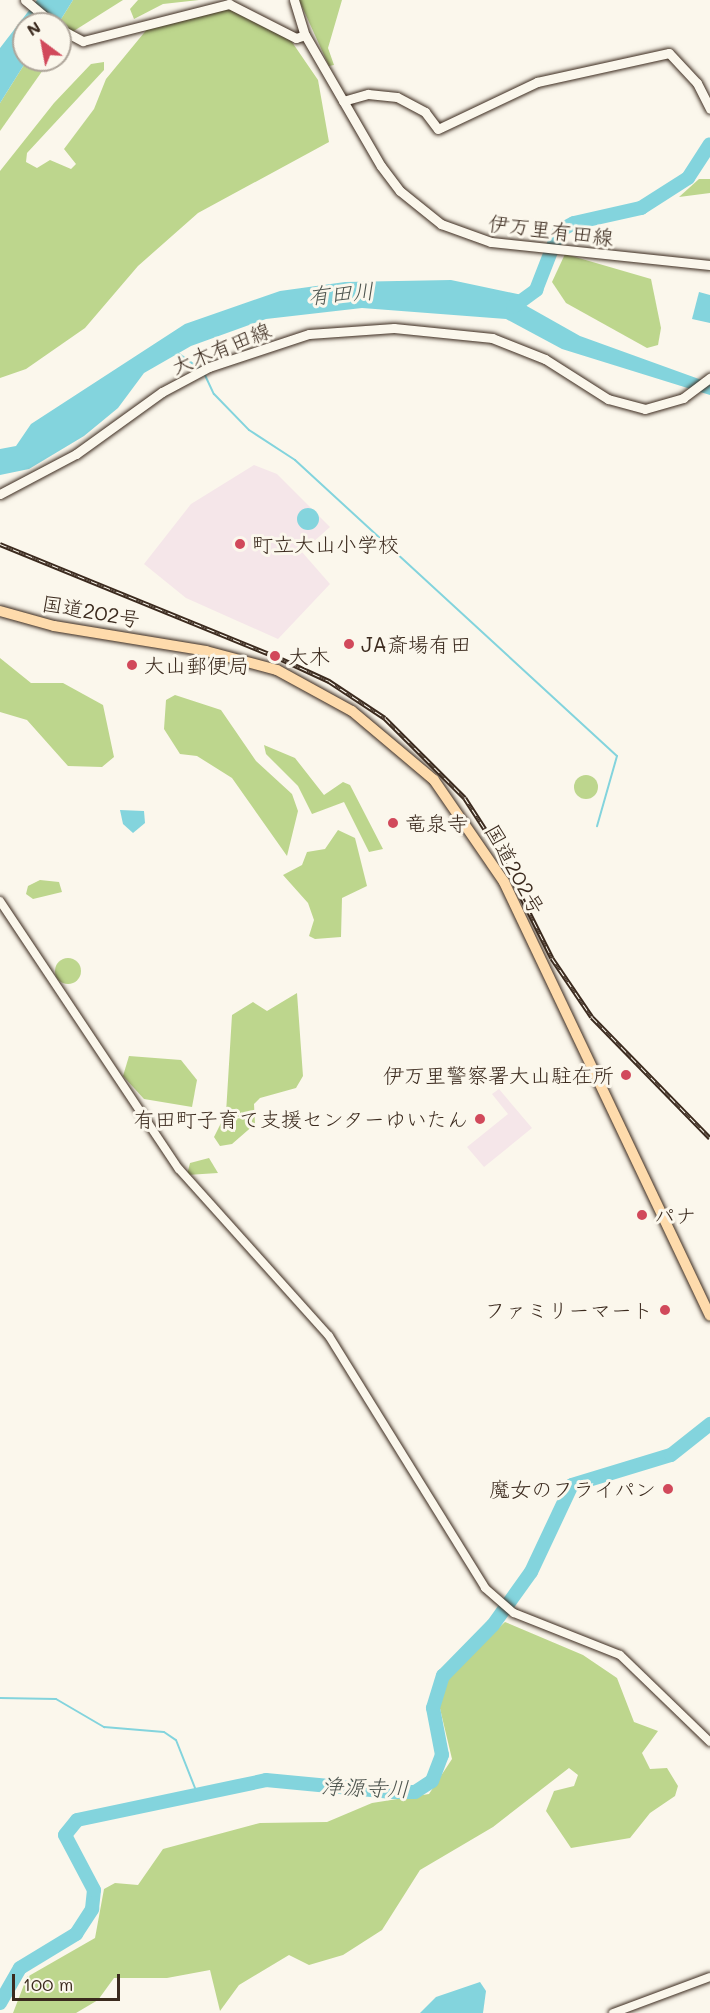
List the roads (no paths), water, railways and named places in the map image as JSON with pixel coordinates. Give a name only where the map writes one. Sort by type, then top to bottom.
[{"type":"highway","name":"国道202号","points":[[0,612],[54,627],[206,651],[277,670],[352,711],[434,780],[504,882],[710,1315]]},
{"type":"main road","points":[[25,0],[40,12]]},
{"type":"main road","name":"伊万里有田線","points":[[294,0],[305,35],[388,176],[425,213],[470,237],[541,249],[710,266]]},
{"type":"main road","points":[[72,38],[83,41],[229,4],[296,38],[305,35]]},
{"type":"main road","points":[[343,101],[368,94],[405,99],[425,112],[438,129],[537,82],[669,53],[697,83],[710,109]]},
{"type":"main road","name":"大木有田線","points":[[0,494],[76,454],[162,392],[209,367],[309,334],[394,328],[458,330],[535,354],[629,408],[664,406],[710,378]]},
{"type":"street","points":[[0,902],[179,1169],[329,1336],[495,1599],[522,1617],[620,1655],[710,1742]]},
{"type":"street","points":[[613,2013],[710,1977]]},
{"type":"water","points":[[37,0],[73,0],[66,12],[28,12]]},
{"type":"water","points":[[12,32],[12,72],[19,72],[0,103],[0,48]]},
{"type":"water","name":"有田川","points":[[451,280],[527,296],[525,305],[580,336],[710,383],[710,395],[562,349],[506,319],[362,308],[266,319],[191,346],[144,373],[118,408],[84,436],[29,469],[0,475],[0,449],[16,446],[31,424],[185,324],[280,291],[345,282]]},
{"type":"water","points":[[699,292],[710,295],[710,323],[692,319]]},
{"type":"water","points":[[308,508],[316,511],[319,519],[316,527],[308,530],[300,527],[297,519],[300,511]]},
{"type":"water","points":[[120,810],[144,811],[145,823],[133,833],[123,824]]},
{"type":"water","points":[[480,1982],[486,1991],[483,2013],[420,2013],[436,1997]]},
{"type":"waterway","points":[[513,307],[536,290],[559,231],[574,223],[641,208],[688,178],[710,144]]},
{"type":"waterway","points":[[178,353],[200,369]]},
{"type":"waterway","points":[[204,373],[214,394],[249,430],[295,460],[617,756],[597,826]]},
{"type":"waterway","name":"浄源寺川","points":[[0,2003],[20,1968],[76,1934],[92,1909],[94,1890],[65,1835],[77,1820],[266,1780],[392,1792],[415,1792],[432,1781],[442,1755],[433,1708],[443,1676],[493,1625],[531,1572],[572,1485],[671,1455],[710,1424]]},
{"type":"waterway","points":[[0,1698],[56,1699],[104,1727],[164,1732],[176,1740],[197,1793]]},
{"type":"railway","points":[[0,544],[275,656],[329,681],[385,718],[465,798],[496,846],[552,958],[592,1017],[710,1138]]},
{"type":"place","name":"町立大山小学校","points":[[240,544]]},
{"type":"place","name":"JA斎場有田","points":[[349,644]]},
{"type":"place","name":"大木","points":[[275,656]]},
{"type":"place","name":"大山郵便局","points":[[132,665]]},
{"type":"place","name":"竜泉寺","points":[[393,823]]},
{"type":"place","name":"伊万里警察署大山駐在所","points":[[626,1075]]},
{"type":"place","name":"有田町子育て支援センターゆいたん","points":[[480,1119]]},
{"type":"place","name":"パナ","points":[[642,1215]]},
{"type":"place","name":"ファミリーマート","points":[[665,1310]]},
{"type":"place","name":"魔女のフライパン","points":[[668,1489]]}]
